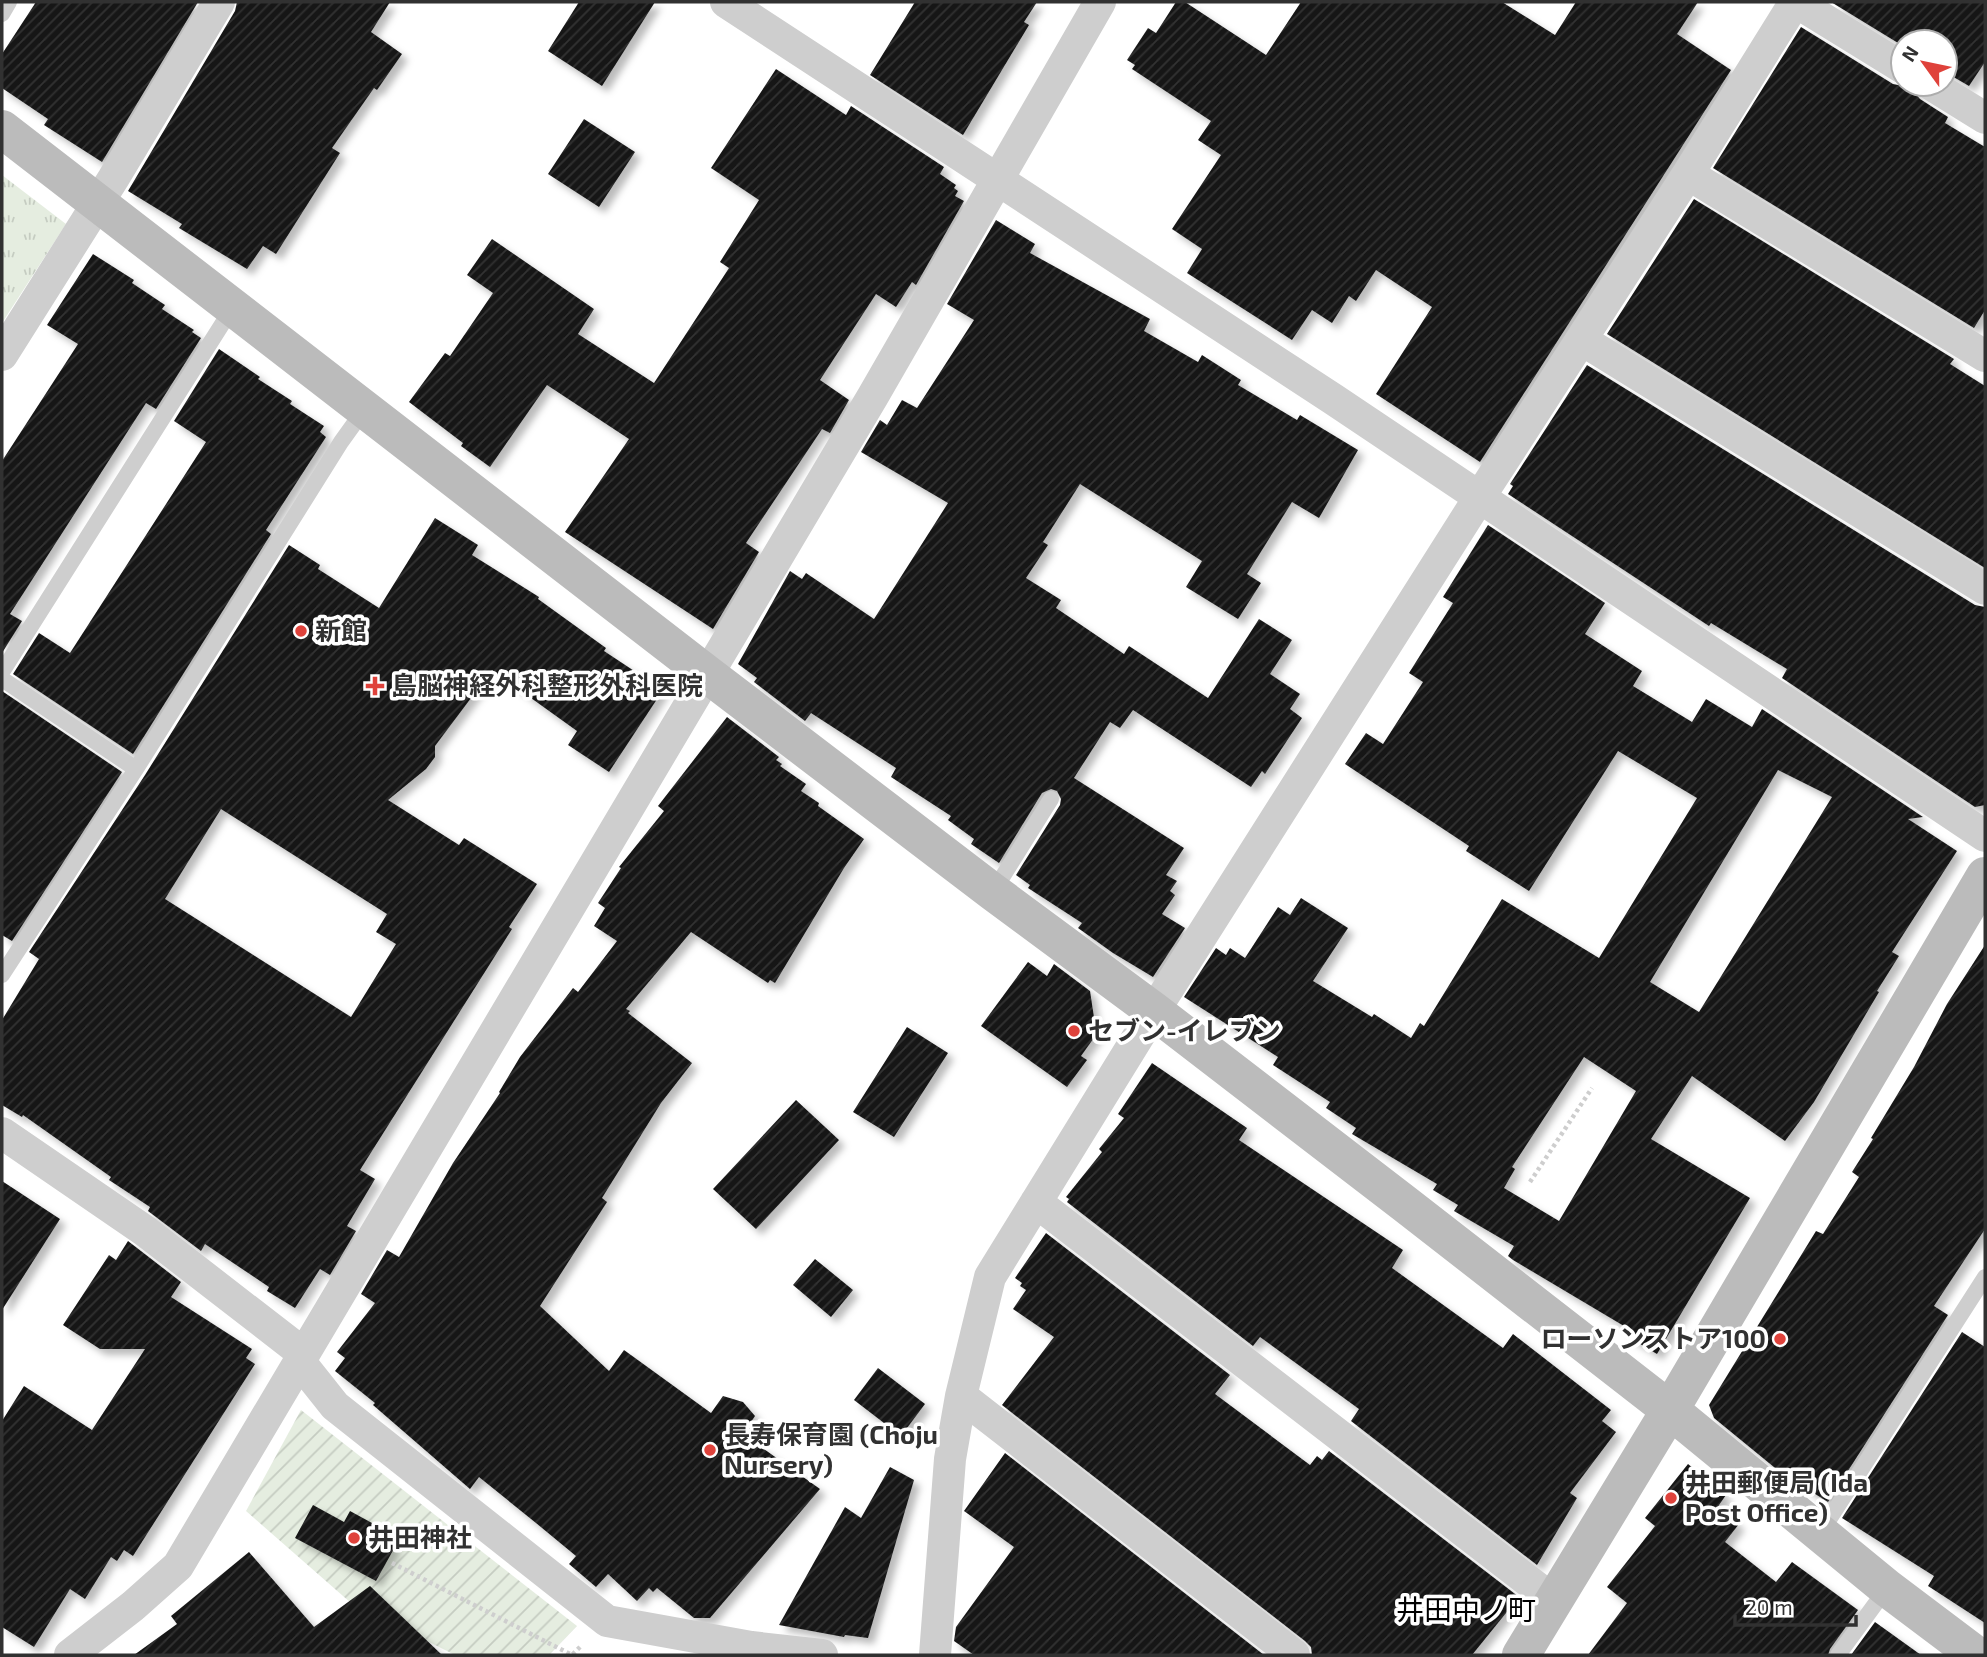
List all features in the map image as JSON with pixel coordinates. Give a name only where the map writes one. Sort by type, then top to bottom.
[{"type":"street","points":[[2,355],[98,204],[219,2]]},
{"type":"street","points":[[726,2],[1321,391],[1985,836]]},
{"type":"street","points":[[70,1655],[133,1606],[178,1566],[998,181],[1100,2]]},
{"type":"street","points":[[935,1655],[950,1459],[961,1396],[990,1277],[1154,1011],[1796,2],[1889,59]]},
{"type":"street","points":[[1953,98],[1985,118]]},
{"type":"street","points":[[2,129],[707,674],[1154,1011],[1670,1410],[1887,1588],[1976,1655]]},
{"type":"street","points":[[1688,174],[1985,356]]},
{"type":"street","points":[[1582,340],[1985,589]]},
{"type":"street","points":[[1521,1655],[1670,1410],[1985,876]]},
{"type":"street","points":[[2,1133],[145,1231],[302,1358],[335,1406],[607,1620],[751,1647],[822,1655]]},
{"type":"street","points":[[1037,1202],[1553,1600]]},
{"type":"street","points":[[961,1396],[1294,1655]]},
{"type":"lane","points":[[2,14],[9,2]]},
{"type":"lane","points":[[2,671],[234,307]]},
{"type":"lane","points":[[2,975],[136,769],[341,442],[364,410]]},
{"type":"lane","points":[[2,679],[136,769]]},
{"type":"lane","points":[[993,892],[1051,799]]},
{"type":"lane","points":[[1821,1532],[1983,1287]]},
{"type":"lane","points":[[1838,1655],[1887,1588]]},
{"type":"path","points":[[1530,1182],[1592,1088]]},
{"type":"path","points":[[392,1563],[572,1655]]},
{"type":"green space","points":[[2,175],[66,224],[2,323]]},
{"type":"green space","points":[[301,1410],[577,1626],[549,1655],[455,1655],[351,1603],[246,1511]]},
{"type":"building","points":[[36,2],[198,2],[102,162],[44,125],[48,119],[2,88],[2,54]]},
{"type":"building","points":[[237,2],[390,2],[371,32],[402,54],[377,90],[374,88],[332,148],[340,153],[276,254],[263,246],[247,269],[179,228],[182,224],[128,191],[235,11]]},
{"type":"building","points":[[579,2],[655,2],[602,86],[548,51]]},
{"type":"building","points":[[915,2],[1037,2],[1024,22],[1029,25],[963,135],[870,75]]},
{"type":"building","points":[[1176,2],[1185,2],[1266,55],[1301,2],[1502,2],[1555,35],[1576,2],[1698,2],[1677,34],[1731,70],[1480,462],[1376,394],[1432,307],[1376,270],[1356,301],[1349,296],[1332,323],[1312,310],[1292,340],[1187,273],[1202,249],[1172,229],[1221,155],[1198,140],[1211,121],[1132,69],[1135,65],[1127,60],[1148,28],[1156,33]]},
{"type":"building","points":[[1831,2],[1985,2],[1985,62],[1969,86],[1959,80],[1959,28],[1889,28],[1889,37]]},
{"type":"building","points":[[1801,27],[1889,82],[1889,98],[1919,98],[1948,117],[1945,123],[1985,147],[1985,310],[1974,328],[1713,168]]},
{"type":"building","points":[[776,69],[846,115],[851,106],[944,167],[940,174],[956,185],[954,188],[958,191],[955,196],[964,201],[916,285],[912,282],[896,307],[876,294],[820,380],[849,400],[830,433],[822,429],[746,543],[759,552],[713,629],[565,532],[629,439],[547,385],[490,467],[409,402],[445,353],[450,356],[493,293],[467,275],[492,239],[594,309],[578,334],[654,383],[729,268],[720,262],[759,200],[711,168]]},
{"type":"building","points":[[584,119],[635,152],[599,207],[548,174]]},
{"type":"building","points":[[1694,199],[1954,359],[1950,364],[1985,386],[1985,568],[1607,334]]},
{"type":"building","points":[[996,220],[1035,244],[1030,253],[1150,319],[1144,331],[1198,362],[1202,355],[1241,380],[1238,385],[1297,420],[1300,415],[1358,450],[1319,518],[1292,502],[1247,574],[1261,583],[1238,619],[1186,587],[1202,561],[1080,484],[1043,542],[1048,545],[1026,578],[1061,600],[1056,608],[1124,654],[1129,646],[1208,698],[1259,619],[1292,640],[1270,674],[1300,694],[1290,709],[1302,718],[1265,774],[1262,771],[1251,787],[1133,710],[1120,728],[1110,722],[1074,778],[1184,848],[1166,875],[1177,881],[1170,891],[1175,895],[1162,914],[1185,928],[1153,977],[1078,928],[1082,923],[1028,888],[1030,885],[1016,875],[1060,805],[1061,799],[1057,791],[1051,789],[1042,793],[999,863],[971,844],[974,839],[948,820],[951,816],[891,777],[896,768],[811,713],[805,721],[754,682],[757,678],[738,664],[790,571],[802,579],[806,573],[874,619],[948,503],[861,452],[880,420],[887,425],[902,400],[917,408],[974,320],[947,304]]},
{"type":"building","points":[[93,254],[134,280],[132,283],[165,305],[162,309],[194,330],[192,332],[201,338],[156,409],[146,403],[10,614],[22,621],[2,653],[2,461],[78,344],[47,325]]},
{"type":"building","points":[[219,349],[292,401],[290,404],[324,426],[320,432],[326,437],[266,530],[271,534],[133,754],[13,674],[39,633],[70,653],[206,442],[174,421]]},
{"type":"building","points":[[1587,365],[1975,605],[1985,607],[1985,805],[1975,807],[1782,678],[1787,669],[1711,623],[1709,626],[1508,494],[1513,486],[1510,484]]},
{"type":"building","points":[[435,518],[478,545],[472,555],[539,597],[538,599],[606,648],[604,651],[663,690],[609,772],[568,745],[577,731],[492,670],[435,746],[435,757],[426,769],[388,800],[459,845],[464,838],[537,884],[509,927],[512,929],[360,1170],[375,1179],[347,1226],[356,1231],[330,1275],[320,1269],[295,1308],[267,1291],[269,1287],[205,1244],[201,1251],[148,1211],[150,1207],[109,1180],[111,1177],[23,1115],[22,1117],[2,1105],[2,1020],[39,959],[29,952],[145,775],[289,545],[320,565],[318,569],[379,608]],"holes":[[[221,809],[387,914],[376,932],[396,944],[351,1017],[165,899]]]},
{"type":"building","points":[[1488,525],[1605,603],[1585,634],[1642,671],[1633,686],[1692,722],[1706,699],[1752,727],[1762,709],[1923,817],[1908,819],[1957,851],[1892,952],[1899,956],[1814,1102],[1785,1141],[1692,1076],[1651,1139],[1750,1198],[1657,1354],[1625,1335],[1629,1329],[1513,1260],[1508,1256],[1514,1246],[1454,1211],[1458,1205],[1433,1190],[1437,1184],[1352,1134],[1356,1128],[1326,1108],[1330,1102],[1273,1065],[1278,1057],[1184,997],[1216,948],[1226,955],[1230,948],[1245,958],[1278,907],[1290,915],[1301,898],[1348,928],[1313,981],[1372,1017],[1374,1014],[1411,1038],[1420,1023],[1424,1026],[1502,899],[1599,958],[1697,798],[1618,751],[1529,891],[1466,851],[1469,846],[1345,764],[1366,733],[1383,744],[1423,682],[1409,673],[1453,603],[1443,597]],"holes":[[[1778,770],[1832,797],[1699,1012],[1650,982]],[[1584,1057],[1636,1091],[1559,1221],[1504,1188],[1515,1169],[1512,1167]]]},
{"type":"building","points":[[2,691],[122,772],[12,941],[2,935]]},
{"type":"building","points":[[727,717],[779,757],[776,760],[782,764],[780,766],[806,784],[801,791],[864,839],[775,983],[770,980],[768,983],[691,932],[626,1009],[692,1063],[661,1103],[602,1198],[607,1202],[540,1306],[609,1371],[624,1350],[711,1413],[723,1396],[743,1402],[755,1416],[743,1434],[820,1489],[710,1618],[694,1618],[657,1588],[653,1592],[649,1588],[637,1601],[608,1574],[596,1587],[569,1564],[576,1556],[479,1477],[470,1489],[373,1405],[375,1403],[335,1371],[345,1358],[337,1352],[375,1303],[361,1294],[387,1250],[399,1257],[453,1163],[500,1093],[520,1057],[573,988],[578,992],[617,941],[594,926],[605,908],[598,903],[621,868],[619,867],[664,811],[658,806]]},
{"type":"building","points":[[1985,945],[1985,1229],[1934,1306],[1948,1315],[1828,1502],[1780,1472],[1714,1418],[1709,1405],[1816,1231],[1823,1234],[1859,1177],[1852,1172],[1914,1067],[1947,1004]]},
{"type":"building","points":[[1028,962],[1047,976],[1054,964],[1090,991],[1095,1024],[1101,1028],[1081,1056],[1087,1060],[1067,1087],[981,1026]]},
{"type":"building","points":[[907,1027],[948,1053],[894,1137],[853,1112]]},
{"type":"building","points":[[1152,1063],[1247,1128],[1239,1140],[1403,1250],[1392,1268],[1503,1348],[1513,1334],[1611,1410],[1602,1421],[1616,1432],[1570,1493],[1577,1498],[1537,1565],[1351,1421],[1359,1409],[1260,1337],[1253,1346],[1067,1202],[1069,1199],[1066,1197],[1102,1152],[1099,1149],[1124,1118],[1118,1114]]},
{"type":"building","points":[[796,1100],[839,1140],[756,1229],[713,1189]]},
{"type":"building","points":[[2,1181],[60,1219],[2,1310]]},
{"type":"building","points":[[1046,1233],[1230,1375],[1215,1394],[1310,1465],[1317,1456],[1322,1460],[1329,1451],[1519,1597],[1472,1655],[1312,1655],[1311,1647],[1305,1641],[1002,1405],[1054,1337],[1013,1309],[1026,1290],[1015,1278]]},
{"type":"building","points":[[128,1241],[181,1282],[171,1297],[252,1349],[246,1358],[255,1364],[133,1556],[124,1550],[117,1561],[111,1557],[85,1599],[70,1589],[34,1647],[2,1627],[2,1421],[24,1386],[92,1430],[145,1349],[100,1349],[63,1325],[109,1255],[116,1260]]},
{"type":"building","points":[[815,1259],[853,1290],[831,1317],[793,1285]]},
{"type":"building","points":[[1962,1332],[1985,1347],[1985,1623],[1928,1586],[1934,1576],[1842,1518]]},
{"type":"building","points":[[878,1368],[925,1404],[901,1436],[854,1400]]},
{"type":"building","points":[[1005,1453],[1264,1655],[974,1655],[954,1641],[956,1627],[1014,1547],[964,1511]]},
{"type":"building","points":[[1688,1464],[1726,1495],[1717,1508],[1739,1524],[1725,1542],[1776,1582],[1792,1562],[1858,1610],[1828,1655],[1588,1655],[1627,1603],[1607,1587],[1655,1526],[1645,1518]]},
{"type":"building","points":[[890,1467],[914,1480],[868,1638],[844,1637],[779,1625],[845,1507],[861,1518]]},
{"type":"building","name":"井田神社","points":[[313,1505],[344,1522],[350,1511],[394,1535],[390,1542],[396,1545],[376,1581],[295,1538]]},
{"type":"building","points":[[249,1552],[314,1627],[370,1586],[442,1655],[134,1655],[177,1624],[171,1616]]},
{"type":"building","points":[[1875,1622],[1921,1655],[1851,1655]]},
{"type":"place","name":"新館","points":[[301,631]]},
{"type":"place","name":"島脳神経外科整形外科医院","points":[[375,686]]},
{"type":"place","name":"セブン-イレブン","points":[[1074,1031]]},
{"type":"place","name":"ローソンストア100","points":[[1780,1339]]},
{"type":"place","name":"長寿保育園 (Choju Nursery)","points":[[710,1450]]},
{"type":"place","name":"井田郵便局 (Ida Post Office)","points":[[1671,1498]]},
{"type":"place","name":"井田神社","points":[[354,1538]]},
{"type":"district","name":"井田中ノ町","points":[[1466,1610]]}]
